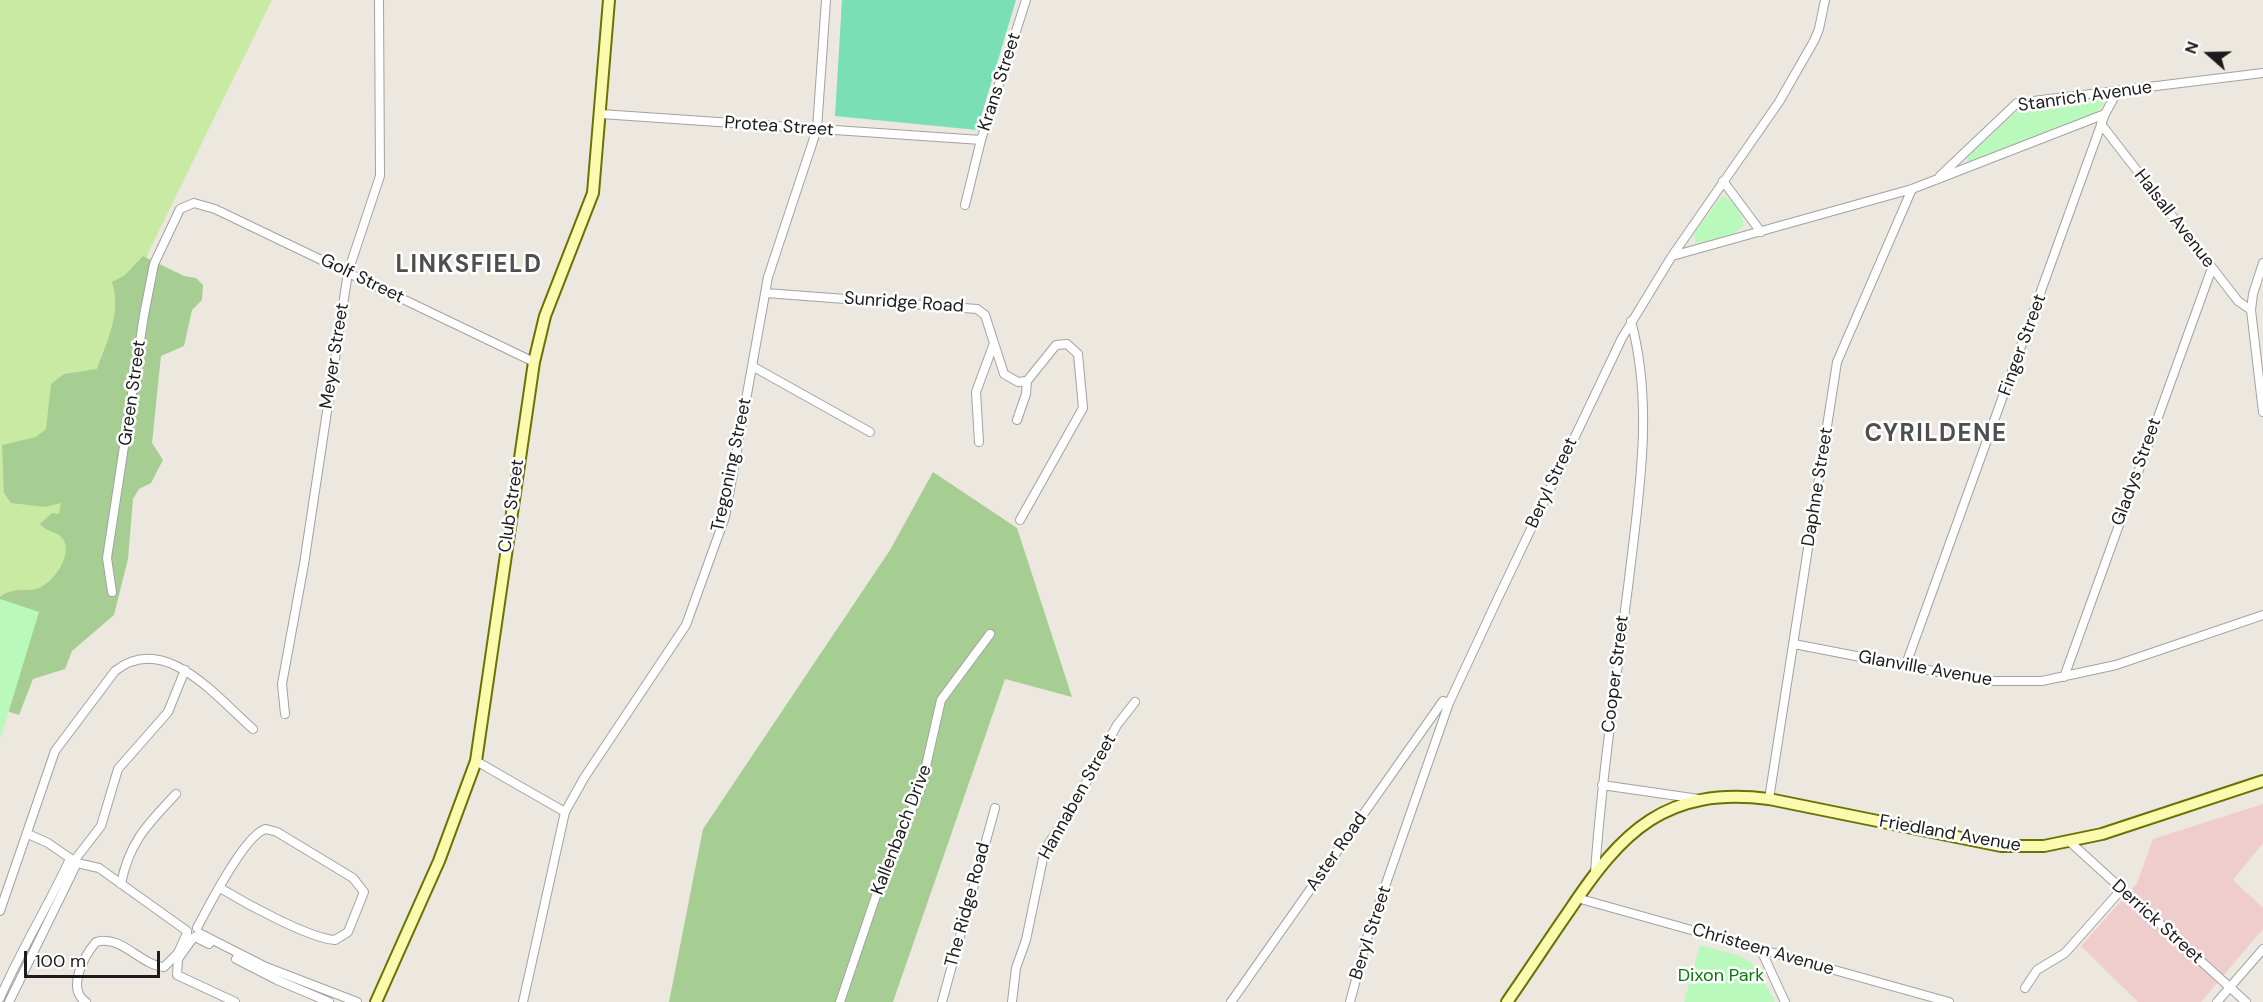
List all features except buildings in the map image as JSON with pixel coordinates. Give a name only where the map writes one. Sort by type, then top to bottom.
[{"type":"main road","name":"Club Street","points":[[376,1002],[443,851],[476,761],[534,362],[545,316],[593,193],[602,114],[609,0]]},
{"type":"main road","name":"Friedland Avenue","points":[[1595,872],[1622,840],[1648,821],[1702,800],[1740,796],[1769,799],[2001,846],[2029,848],[2070,842],[2263,781]]},
{"type":"main road","points":[[1508,1002],[1595,872]]},
{"type":"street","name":"Meyer Street","points":[[285,714],[282,684],[300,584],[348,272],[378,186],[381,165],[379,0]]},
{"type":"street","name":"Tregoning Street","points":[[523,1002],[565,812],[584,778],[680,634],[690,614],[724,517],[771,266],[817,129],[826,0]]},
{"type":"street","name":"Krans Street","points":[[956,139],[981,140],[1026,0]]},
{"type":"street","name":"Beryl Street","points":[[1350,1002],[1367,938],[1446,702],[1631,321],[1672,256],[1779,102],[1820,29],[1825,0]]},
{"type":"street","name":"Stanrich Avenue","points":[[1937,179],[2014,104],[2263,73]]},
{"type":"street","name":"Finger Street","points":[[1905,667],[2105,114],[2117,92]]},
{"type":"street","name":"Protea Street","points":[[602,114],[956,139]]},
{"type":"street","name":"Stanrich Avenue","points":[[1672,256],[1912,189],[2105,114]]},
{"type":"street","name":"Halsall Avenue","points":[[2102,124],[2238,301],[2251,310]]},
{"type":"street","points":[[964,205],[981,140]]},
{"type":"street","points":[[1723,181],[1761,232]]},
{"type":"street","name":"Daphne Street","points":[[1769,799],[1837,362],[1912,189]]},
{"type":"street","name":"Golf Street","points":[[189,204],[199,203],[215,209],[534,362]]},
{"type":"street","name":"Green Street","points":[[112,592],[107,558],[147,296],[154,264],[172,221],[180,209],[189,204]]},
{"type":"street","points":[[2263,263],[2253,294],[2251,310],[2263,412]]},
{"type":"street","name":"Gladys Street","points":[[2064,677],[2212,268]]},
{"type":"street","name":"Sunridge Road","points":[[766,293],[977,309],[985,315],[1004,374],[1018,382],[1027,381]]},
{"type":"street","name":"Cooper Street","points":[[1595,872],[1602,785],[1644,444],[1642,391],[1631,321]]},
{"type":"street","points":[[979,442],[976,392],[994,343]]},
{"type":"street","points":[[1017,420],[1026,394],[1027,381],[1056,345],[1067,344],[1078,354],[1083,391],[1081,413],[1020,520]]},
{"type":"street","points":[[752,366],[870,432]]},
{"type":"street","name":"Glanville Avenue","points":[[1794,645],[1991,682],[2042,681],[2126,662],[2263,615]]},
{"type":"street","name":"Kallenbach Drive","points":[[840,1002],[879,887],[921,788],[941,700],[990,634]]},
{"type":"street","points":[[0,911],[59,743],[115,671],[129,662],[152,657],[167,660],[185,670],[253,729]]},
{"type":"street","points":[[0,998],[21,952],[74,861],[101,826],[118,769],[168,712],[185,670]]},
{"type":"street","name":"Hannaben Street","points":[[1012,1002],[1016,968],[1026,940],[1045,849],[1074,805],[1117,725],[1135,702]]},
{"type":"street","name":"Aster Road","points":[[1231,1002],[1446,702]]},
{"type":"street","points":[[476,761],[565,812]]},
{"type":"street","name":"Friedland Avenue","points":[[1602,785],[1702,800]]},
{"type":"street","points":[[121,884],[136,839],[176,794]]},
{"type":"street","name":"The Ridge Road","points":[[942,1002],[995,808]]},
{"type":"street","points":[[86,1002],[77,994],[75,984],[96,942],[112,941],[155,965],[164,967],[178,953],[251,838],[266,829],[277,832],[353,878],[364,892],[348,932],[335,940],[268,914],[220,888]]},
{"type":"street","points":[[28,834],[48,843],[74,861],[99,868],[173,920],[277,980],[330,1002]]},
{"type":"street","name":"Derrick Street","points":[[2070,842],[2246,1002]]},
{"type":"street","points":[[9,1002],[74,861]]},
{"type":"street","points":[[2025,988],[2037,970],[2065,952],[2121,890]]},
{"type":"street","name":"Christeen Avenue","points":[[1577,898],[1949,1002]]},
{"type":"street","points":[[192,931],[178,959],[177,975],[236,1002]]},
{"type":"street","points":[[192,931],[266,967],[357,1002]]},
{"type":"street","points":[[1760,948],[1785,1002]]},
{"type":"street","points":[[2217,1002],[2263,949]]},
{"type":"shaded area","points":[[2263,804],[2263,843],[2233,880],[2263,908],[2263,929],[2201,1002],[2138,1002],[2081,946],[2137,883],[2153,839]]},
{"type":"green space","points":[[0,0],[272,0],[149,251],[126,329],[81,551],[27,605],[0,597]]},
{"type":"green space","points":[[842,0],[1016,0],[977,130],[835,116]]},
{"type":"green space","points":[[2102,99],[2104,104],[2094,115],[1967,163],[1967,157],[2018,110]]},
{"type":"green space","points":[[1722,196],[1730,200],[1737,208],[1742,217],[1743,226],[1734,234],[1720,239],[1695,242],[1694,233]]},
{"type":"green space","points":[[143,256],[184,276],[196,278],[203,285],[202,300],[192,310],[184,346],[161,356],[152,443],[163,460],[151,483],[139,489],[133,499],[128,559],[114,615],[72,651],[65,669],[33,679],[19,715],[0,709],[0,597],[11,591],[36,589],[46,584],[61,566],[66,545],[61,536],[40,524],[52,513],[59,514],[61,503],[46,507],[11,503],[4,493],[2,445],[36,437],[46,429],[51,384],[64,374],[97,369],[109,337],[114,315],[115,293],[112,282],[125,275]]},
{"type":"green space","points":[[933,472],[1017,528],[1072,697],[1005,679],[893,1002],[669,1002],[703,829],[890,550]]},
{"type":"green space","points":[[0,599],[39,612],[0,740]]},
{"type":"green space","name":"Dixon Park","points":[[1700,945],[1748,960],[1760,974],[1775,1002],[1684,1002]]},
{"type":"district","name":"LINKSFIELD","points":[[469,266]]},
{"type":"district","name":"CYRILDENE","points":[[1936,435]]}]
